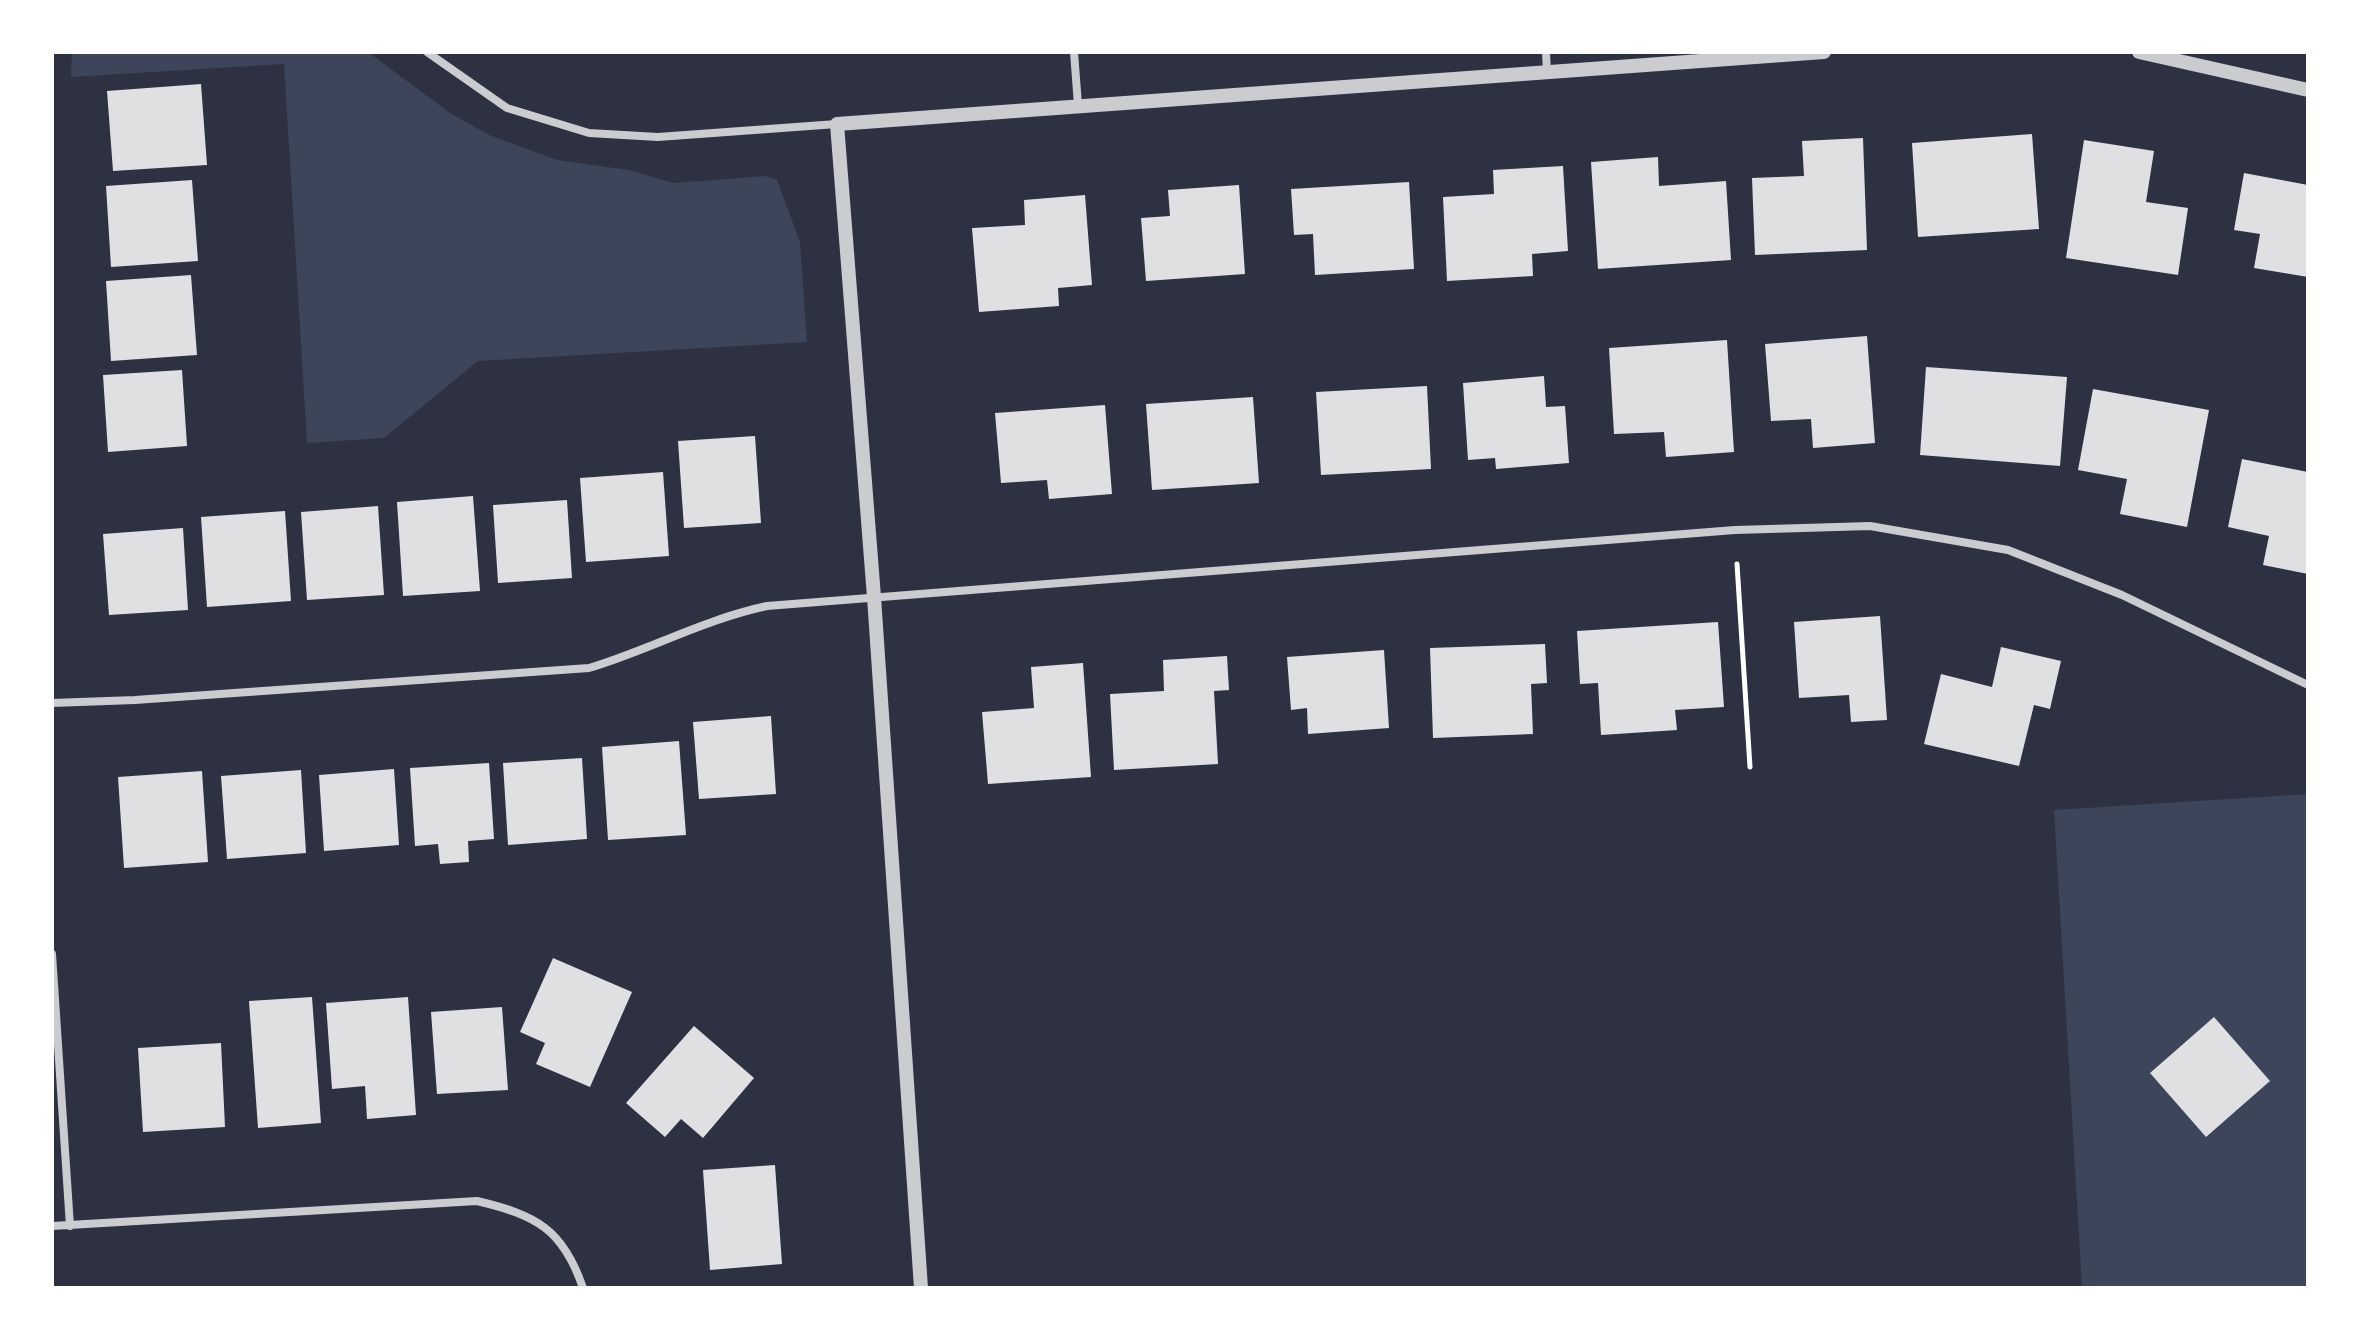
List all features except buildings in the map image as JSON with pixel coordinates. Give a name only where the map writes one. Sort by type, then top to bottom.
[{"type":"street","points":[[427,52],[507,108],[589,133],[658,137],[1824,52]]},
{"type":"street","points":[[1074,52],[1078,105]]},
{"type":"street","points":[[1546,52],[1547,73]]},
{"type":"street","points":[[2139,52],[2308,90]]},
{"type":"street","points":[[837,124],[874,597],[921,1288]]},
{"type":"street","points":[[52,703],[135,700],[589,668],[629,656],[729,614],[767,606],[1735,530],[1870,526],[2008,550],[2122,595],[2308,685]]},
{"type":"street","points":[[52,954],[70,1226]]},
{"type":"street","points":[[52,1226],[477,1201],[515,1210],[549,1229],[574,1260],[583,1288]]},
{"type":"path","points":[[1737,564],[1750,767]]},
{"type":"shaded area","points":[[72,52],[368,52],[450,113],[489,135],[557,160],[629,170],[673,183],[765,176],[777,180],[800,242],[807,342],[478,361],[384,438],[307,443],[284,64],[71,77]]},
{"type":"shaded area","points":[[2308,794],[2308,1288],[2082,1288],[2054,810]]}]
